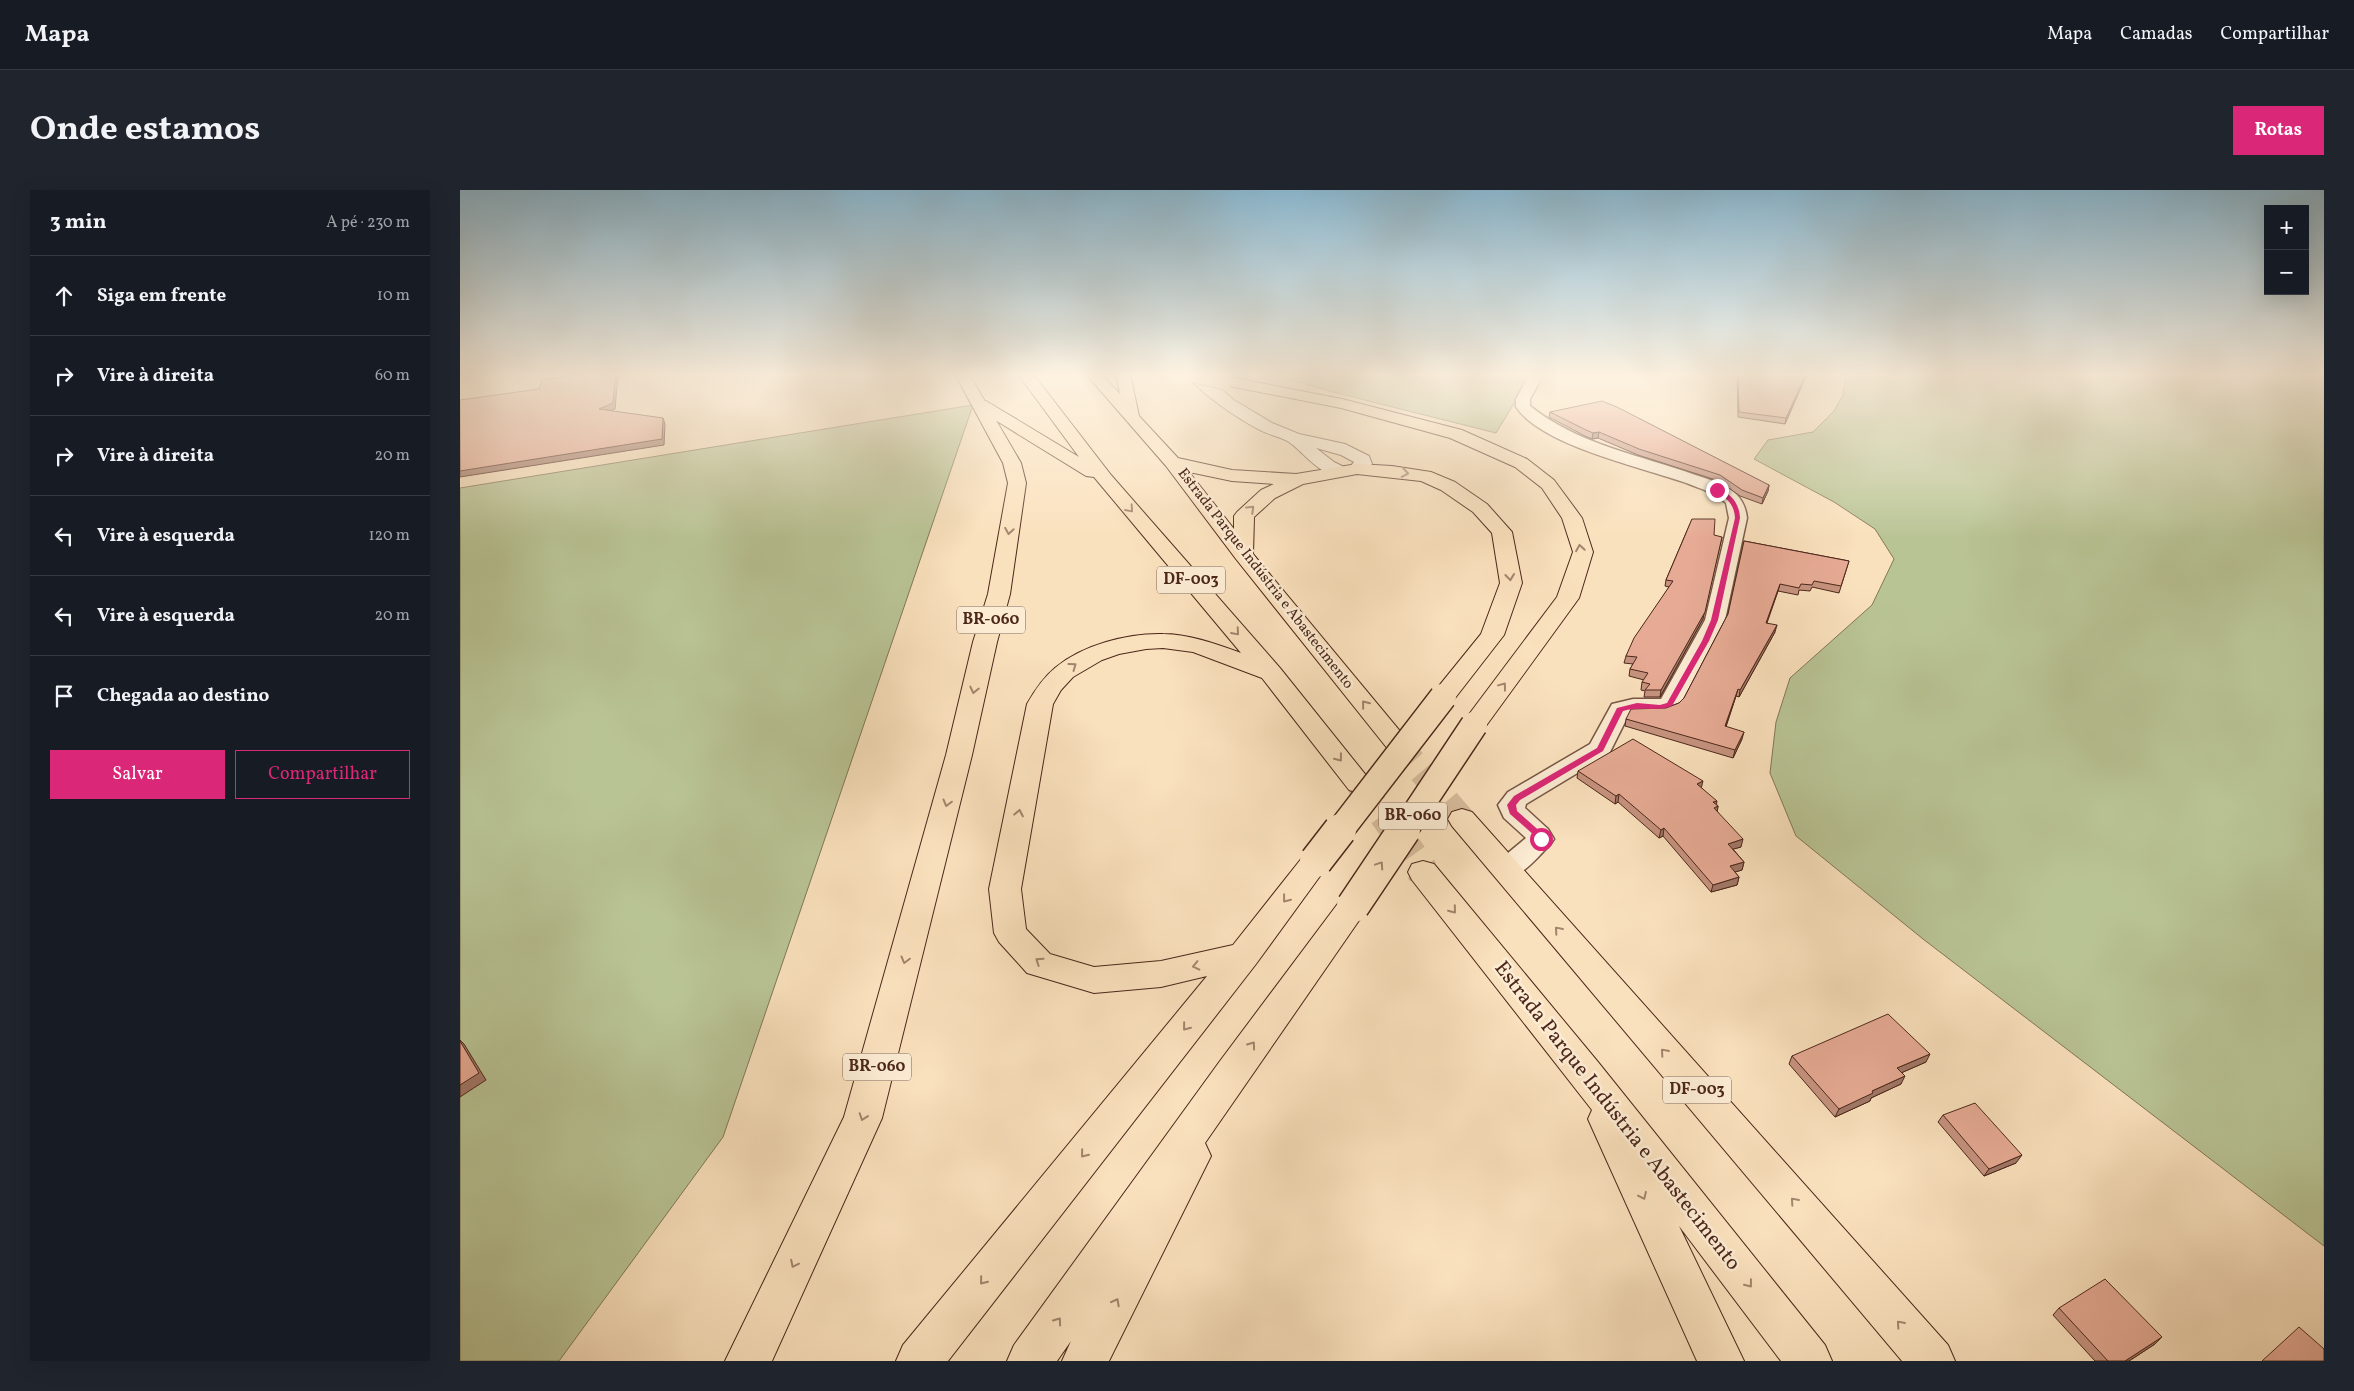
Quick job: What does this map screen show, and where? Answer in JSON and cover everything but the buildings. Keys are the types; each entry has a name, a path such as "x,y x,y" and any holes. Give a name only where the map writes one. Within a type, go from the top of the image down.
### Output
{"main road":[{"name":"BR-060","path":"748,1361 864,1118 959,756 985,642 999,594 1017,483 1012,463 993,429"},
{"path":"1021,429 1105,479"},
{"name":"DF-003","path":"1067,429 1105,479 1271,673 1359,784"},
{"name":"Estrada Parque Indústria e Abastecimento","path":"1142,429 1172,462 1243,555 1396,742"},
{"name":"BR-060","path":"1030,1361 1233,1072 1353,906 1474,725 1568,598 1583,552 1572,518 1548,484 1521,463 1456,434 1436,429"},
{"path":"1172,462 1224,476 1256,479 1298,479 1349,470"},
{"name":"BR-060","path":"918,1361 1244,954 1492,635 1512,583 1502,532 1480,508 1448,486 1425,476 1392,471 1349,470"},
{"path":"1243,555 1244,516 1268,494 1298,479"},
{"path":"1244,954 1161,974 1094,980 1039,964 1010,933 1005,889 1040,704 1054,681 1079,662 1110,649 1144,642 1176,642 1191,645 1271,673"},
{"name":"DF-003","path":"1462,819 1932,1361"},
{"name":"Estrada Parque Indústria e Abastecimento","path":"1423,872 1585,1072 1809,1361"},
{"path":"1085,1361 1233,1072"},
{"path":"1585,1072 1721,1361"}],"street":[{"path":"1271,429 1293,438 1328,445 1358,456 1363,460 1363,464 1349,470 1328,466 1293,438"},
{"path":"1506,870 1541,839 1513,812 1511,805 1517,798 1600,749 1620,709 1637,705 1661,707 1670,704 1715,620 1738,518 1737,506 1730,498 1717,490 1672,472 1607,452 1556,429"}],"green space":[{"path":"827,429 965,429 723,1137 559,1361 460,1361 460,488"},
{"path":"1479,429 1499,429 1496,433"},
{"path":"1816,429 2324,429 2324,1246 1923,939 1796,836 1770,773 1776,722 1790,678 1872,605 1894,559 1875,529 1834,502 1754,459 1768,440 1813,432"}],"tunnel":[{"path":"1396,742 1462,819"},
{"path":"1359,784 1394,832"},
{"path":"1393,830 1423,872"}],"route":[{"path":"1541,839 1513,812 1511,805 1517,798 1600,749 1620,709 1637,705 1665,707 1670,704 1705,641 1715,620 1738,518 1737,506 1730,498 1717,490"}]}
